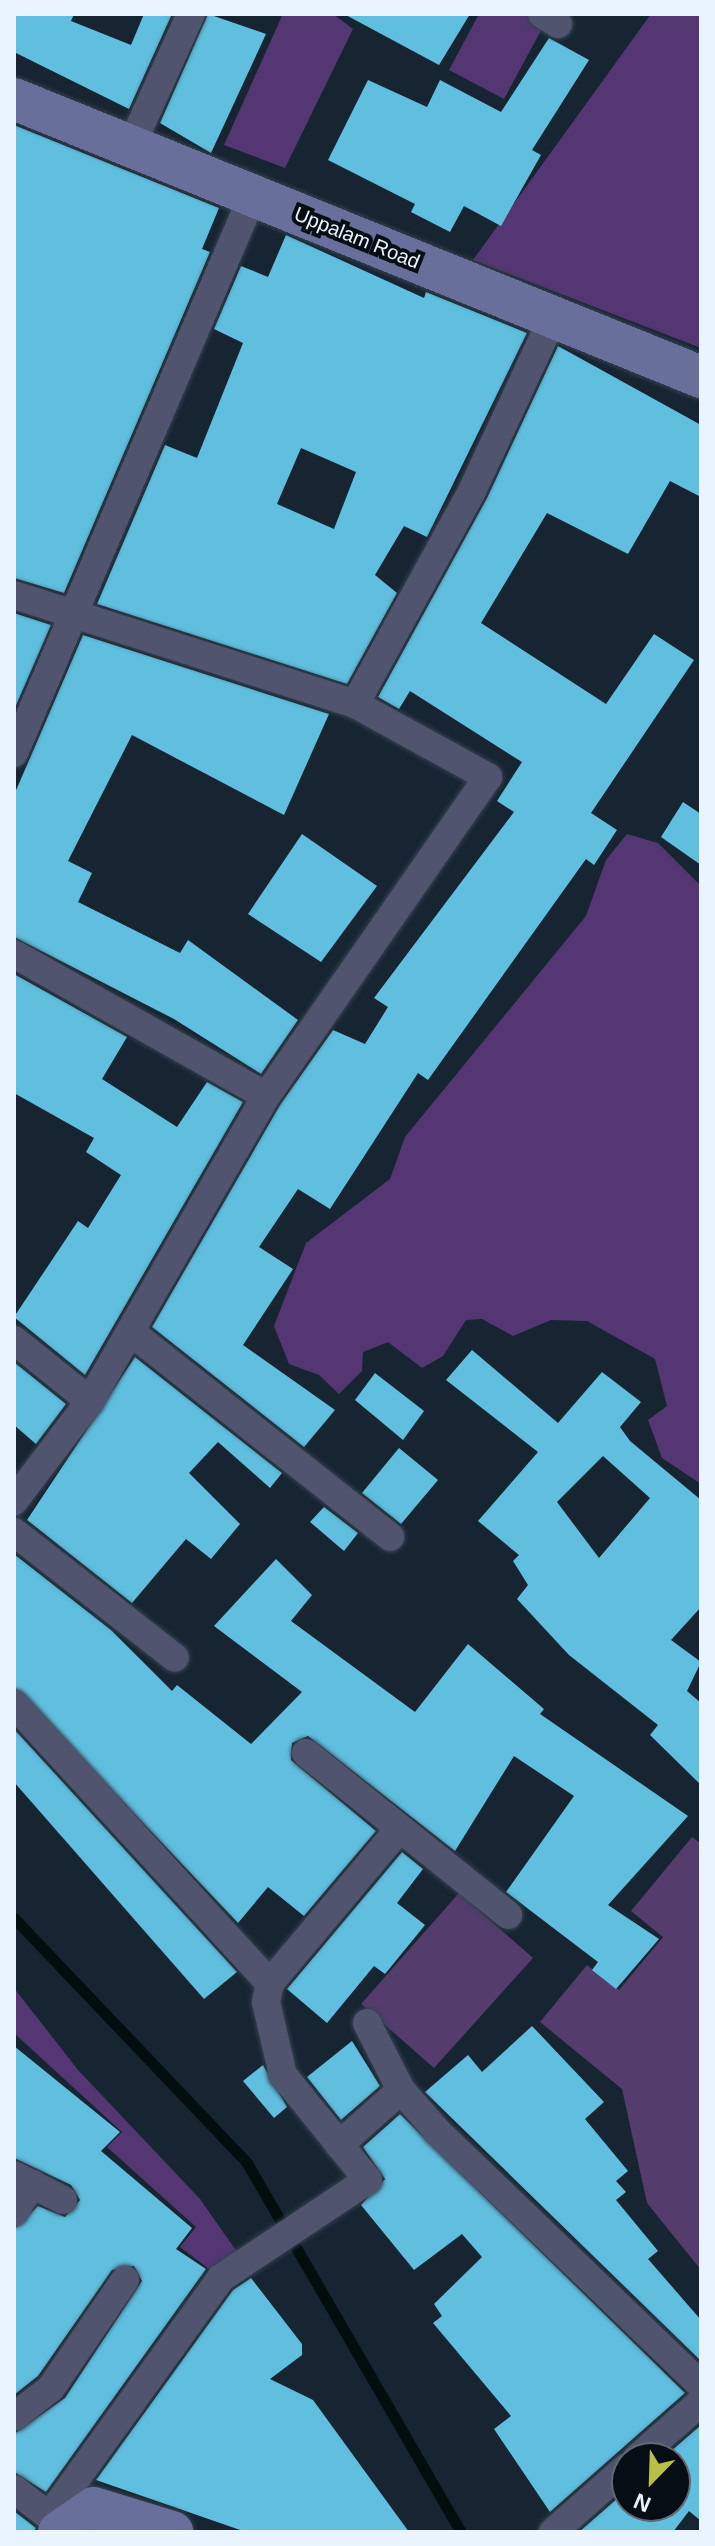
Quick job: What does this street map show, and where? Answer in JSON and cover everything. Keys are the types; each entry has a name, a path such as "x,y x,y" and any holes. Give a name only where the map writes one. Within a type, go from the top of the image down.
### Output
{"main road":[{"name":"Uppalam Road","path":"14,99 701,377"},
{"path":"57,2525 94,2508 172,2532"}],"street":[{"path":"131,146 191,14"},
{"path":"14,753 253,195"},
{"path":"355,704 472,491 553,317"},
{"path":"14,595 74,619 355,704 488,777 266,1096 90,1401 14,1501"},
{"path":"14,954 266,1096"},
{"path":"132,1333 390,1537"},
{"path":"14,1340 90,1401"},
{"path":"14,1532 175,1658"},
{"path":"14,1704 270,1983"},
{"path":"306,1753 508,1915"},
{"path":"14,2489 57,2525 221,2278 368,2180 283,2075 266,2002 270,1983 399,1829"},
{"path":"367,2023 401,2090 701,2385"},
{"path":"339,2145 401,2090"},
{"path":"14,2212 24,2180 63,2200"},
{"path":"14,2417 51,2388 125,2280"},
{"path":"655,2442 701,2402"},
{"path":"553,2532 611,2481"}],"shaded area":[{"path":"333,14 353,29 285,168 224,145 282,16"},
{"path":"479,14 523,14 544,25 504,99 449,70"},
{"path":"651,14 701,14 701,348 473,260"},
{"path":"627,834 658,843 701,886 701,1484 662,1458 648,1420 667,1406 655,1359 587,1321 551,1320 513,1336 482,1319 466,1320 443,1356 422,1368 388,1342 363,1352 362,1371 339,1394 319,1375 289,1364 274,1326 306,1243 390,1179 405,1137 586,916 606,860"},
{"path":"692,1837 701,1844 701,2270 647,2203 622,2089 540,2022 587,1965 619,1990 663,1937 631,1911"},
{"path":"459,1893 533,1958 434,2068 361,2004"},
{"path":"14,1988 78,2070 200,2199 242,2259 217,2275 180,2247 196,2227 107,2147 122,2132 14,2033"}],"building":[{"path":"14,14 74,14 71,21 131,45 144,14 172,14 129,109 14,52"},
{"path":"208,14 266,34 211,153 160,123"},
{"path":"344,14 470,14 439,65"},
{"path":"549,38 589,60 532,150 541,155 501,226 464,206 450,232 411,212 415,204 328,160 368,80 427,107 440,80 501,112"},
{"path":"14,125 219,208 202,249 210,252 64,593 14,578"},
{"path":"286,235 424,298 426,292 527,333 427,537 404,526 375,575 397,593 347,684 97,604 165,445 197,458 243,343 214,329 241,266 268,277","holes":["301,448 356,472 334,529 277,504"]},
{"path":"558,346 701,425 701,497 670,481 628,554 547,513 481,623 606,704 654,634 694,660 591,813 617,830 594,865 586,859 428,1080 418,1073 330,1209 298,1189 259,1247 293,1269 243,1345 335,1410 304,1447 152,1327 280,1105 333,1030 365,1044 388,1007 374,998 514,812 497,801 522,762 410,691 399,709 378,697 487,498"},
{"path":"14,613 51,625 14,710"},
{"path":"83,635 329,714 284,815 132,735 68,861 92,873 78,902 180,953 188,940 298,1020 261,1074 174,1019 14,937 14,795"},
{"path":"683,802 701,814 701,865 661,837"},
{"path":"302,834 377,886 321,962 248,914"},
{"path":"14,974 127,1037 102,1079 177,1127 207,1082 243,1102 85,1375 14,1317 78,1221 88,1228 121,1175 86,1152 94,1138 14,1093"},
{"path":"472,1350 558,1423 602,1372 641,1402 620,1427 630,1441 701,1500 701,1607 671,1640 701,1662 687,1691 701,1703 701,1785 650,1735 658,1725 569,1655 517,1599 528,1585 513,1561 519,1555 478,1521 538,1452 446,1380","holes":["603,1456 650,1498 599,1558 557,1502"]},
{"path":"135,1357 282,1473 270,1488 218,1442 189,1473 240,1524 211,1559 186,1539 132,1603 27,1520"},
{"path":"14,1362 66,1404 36,1444 14,1425"},
{"path":"375,1373 424,1411 403,1440 355,1400"},
{"path":"399,1448 438,1480 401,1524 362,1493"},
{"path":"324,1507 358,1533 344,1551 310,1522"},
{"path":"14,1554 111,1630 172,1691 177,1685 251,1744 302,1692 214,1626 276,1559 312,1595 291,1621 415,1712 468,1644 544,1709 540,1714 688,1816 608,1905 659,1939 616,1989 592,1970 598,1962 506,1892 574,1796 514,1756 455,1851 308,1736 292,1743 291,1760 376,1831 304,1916 268,1887 238,1923 14,1687"},
{"path":"14,1729 237,1972 204,1999 14,1782"},
{"path":"402,1852 423,1869 397,1903 425,1925 385,1974 374,1966 327,2023 287,1989"},
{"path":"532,2026 604,2102 585,2119 628,2171 616,2181 626,2192 616,2200 658,2251 648,2259 701,2320 701,2361 425,2092 468,2055 482,2072"},
{"path":"352,2041 380,2086 341,2120 307,2077"},
{"path":"14,2046 120,2132 101,2151 192,2228 176,2249 206,2269 46,2492 14,2472 14,2434 65,2398 142,2281 134,2266 112,2270 38,2376 14,2395 14,2229 38,2206 65,2217 80,2200 71,2185 14,2158"},
{"path":"263,2065 287,2107 274,2118 243,2081"},
{"path":"400,2114 685,2393 629,2442 611,2442 611,2458 550,2512 494,2429 511,2416 433,2323 442,2316 434,2304 482,2257 462,2234 414,2270 361,2205 385,2179 363,2147"},
{"path":"251,2278 302,2344 302,2355 270,2379 313,2400 409,2532 246,2532 96,2480 233,2290"},
{"path":"701,2425 701,2521 691,2513 691,2442 681,2442"},
{"path":"611,2504 611,2522 681,2522 673,2532 579,2532"},
{"path":"14,2511 36,2528 34,2532 14,2532"}],"waterway":[{"path":"14,1918 247,2163 461,2532"}]}
